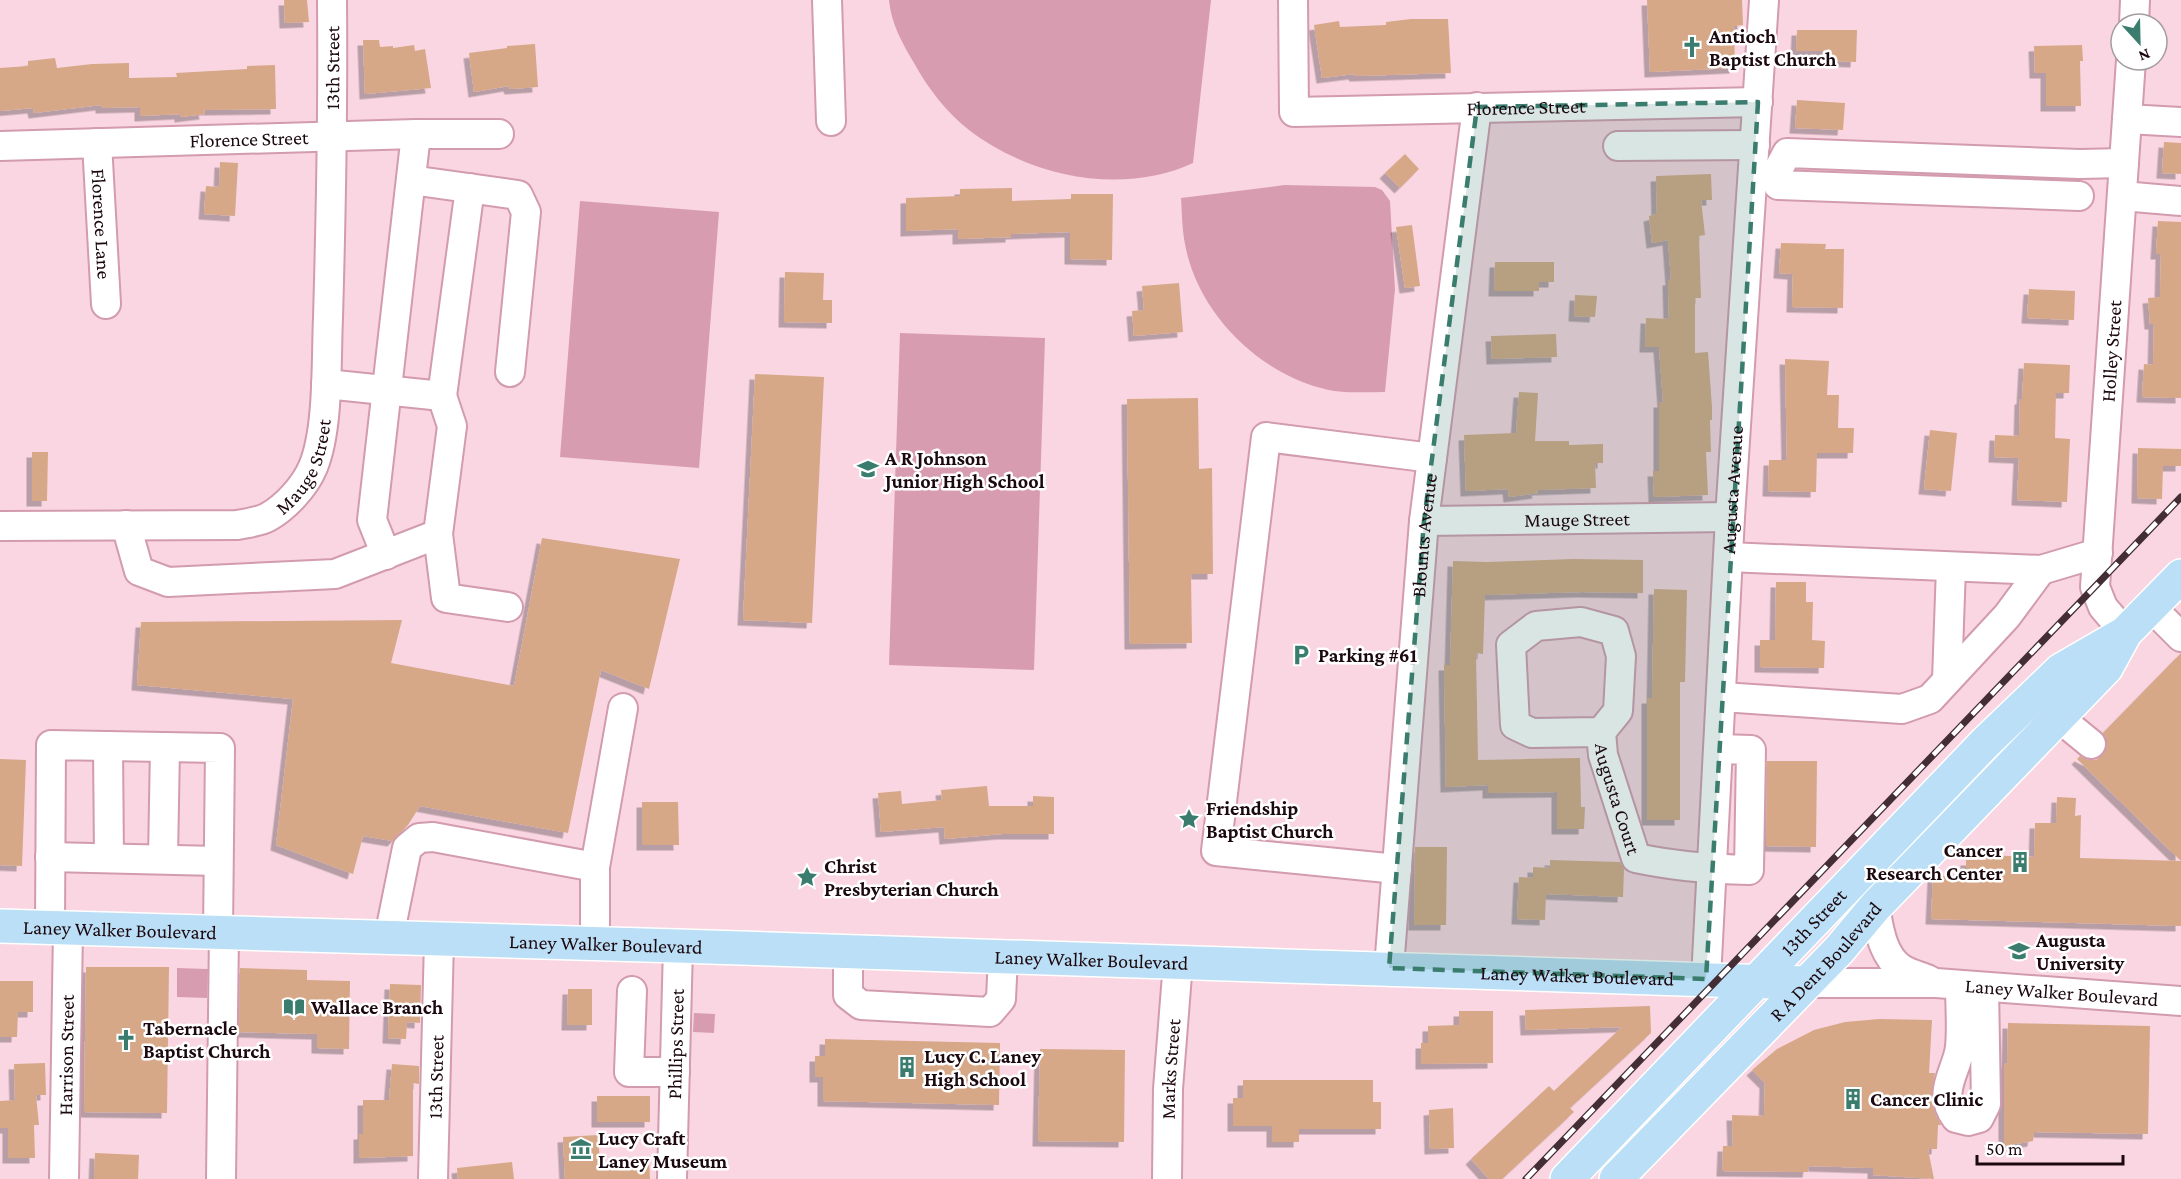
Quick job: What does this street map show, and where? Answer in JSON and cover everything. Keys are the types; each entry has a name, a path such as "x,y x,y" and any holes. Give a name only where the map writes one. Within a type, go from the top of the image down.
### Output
{"main road":[{"path":"2125,633 2181,576"},
{"name":"R A Dent Boulevard","path":"1616,1179 1839,950 1875,907 2106,668 2125,633"},
{"name":"13th Street","path":"1567,1179 1905,825 2061,670 2125,633"},
{"name":"Laney Walker Boulevard","path":"0,926 1389,968 1806,983"}],"street":[{"name":"13th Street","path":"332,0 333,136"},
{"path":"827,0 831,121"},
{"name":"Florence Street","path":"1293,0 1294,112 1477,106 1758,102"},
{"name":"Augusta Avenue","path":"1706,979 1730,517 1762,162 1758,102 1764,0"},
{"name":"Holley Street","path":"2125,633 2103,607 2095,587 2130,72"},
{"path":"1683,103 1684,146"},
{"name":"Blounts Avenue","path":"1389,968 1424,521 1477,106"},
{"path":"2127,119 2181,122"},
{"name":"Florence Street","path":"0,146 416,134 499,134"},
{"path":"386,555 372,520 416,134"},
{"name":"Mauge Street","path":"0,526 237,525 268,517 296,493 313,468 321,438 326,384 333,136"},
{"name":"Florence Lane","path":"97,143 106,304"},
{"path":"1618,146 1684,146 1762,162 1787,153 2080,164 2124,163"},
{"path":"1762,162 1778,185 2079,196"},
{"path":"411,180 518,195 526,212 510,372"},
{"path":"470,188 442,396 452,426 438,534 446,598 508,607"},
{"path":"2122,196 2181,201"},
{"path":"326,384 442,396"},
{"path":"1397,868 1216,851 1266,437 1432,458"},
{"name":"Mauge Street","path":"1424,521 1730,517"},
{"path":"126,525 139,571 168,582 335,574 438,534"},
{"path":"1728,557 2041,570 2098,553"},
{"path":"1947,680 1951,567"},
{"path":"1722,698 1902,709 1930,699 2007,616 2041,570"},
{"path":"2151,607 2181,637"},
{"name":"Augusta Court","path":"1601,732 1533,733 1515,724 1510,645 1536,626 1581,622 1614,631 1621,656 1618,711 1601,732 1603,755 1635,858 1713,869"},
{"path":"595,944 595,867 623,708"},
{"path":"2058,717 2091,744"},
{"name":"Harrison Street","path":"64,1179 59,928 50,857 51,745 108,746"},
{"path":"110,858 108,746 220,748 217,861 221,932 221,1179"},
{"path":"164,859 165,747"},
{"path":"389,937 407,848 419,838 433,837 595,867"},
{"path":"50,857 217,861"},
{"path":"1875,907 1882,938 1892,960 1902,969 1960,985 1972,1049"},
{"name":"13th Street","path":"433,1179 439,940"},
{"name":"Phillips Street","path":"672,1179 678,946"},
{"path":"848,952 848,995 861,1005 990,1012 1001,999 1003,956"},
{"name":"Marks Street","path":"1167,1179 1168,1089 1178,962"},
{"name":"Laney Walker Boulevard","path":"1806,983 1960,985 2181,1001"},
{"path":"632,991 629,1072 675,1072"}],"highlighted area":[{"path":"1758,102 1706,979 1389,968 1424,521 1477,107"}],"shaded area":[{"path":"889,0 1211,0 1193,163 1165,173 1137,178 1107,179 1048,170 1020,160 993,146 961,123 931,90 901,40 892,17"},
{"path":"1285,185 1375,187 1382,190 1390,201 1395,289 1385,392 1329,390 1297,380 1274,368 1233,335 1216,315 1202,292 1185,244 1181,198"},
{"path":"580,201 719,212 699,468 560,457"},
{"path":"900,333 1045,338 1034,670 889,665"},
{"path":"177,968 208,969 207,998 177,997"},
{"path":"694,1013 715,1014 714,1033 693,1032"}],"building":[{"path":"284,0 307,0 309,22 285,23"},
{"name":"Antioch Baptist Church","path":"1647,0 1742,0 1743,25 1734,26 1735,68 1650,72"},
{"path":"1448,19 1451,73 1355,76 1354,74 1322,78 1314,25 1339,21 1340,27 1386,25 1386,22"},
{"path":"1797,30 1857,30 1856,62 1830,61 1830,51 1796,51"},
{"path":"363,40 379,40 380,47 414,45 415,51 425,49 431,88 365,94"},
{"path":"535,44 538,87 510,89 509,86 474,92 469,53 507,48 507,46"},
{"path":"2082,45 2081,106 2046,106 2046,73 2035,73 2034,46"},
{"path":"55,58 57,68 129,63 129,78 177,77 176,73 275,65 276,109 204,110 205,114 180,117 180,114 140,116 140,107 101,108 101,105 34,113 33,108 0,111 0,68 28,66 28,61"},
{"path":"1797,100 1845,103 1843,130 1795,128"},
{"path":"2164,142 2181,143 2181,174 2162,173"},
{"path":"1405,154 1419,169 1400,188 1385,173"},
{"path":"220,162 238,163 235,216 204,214 206,186 219,187"},
{"path":"1711,174 1712,200 1701,200 1705,235 1699,236 1701,298 1695,298 1695,353 1708,352 1712,407 1711,452 1706,452 1708,495 1654,497 1653,471 1659,471 1659,402 1663,402 1659,347 1645,347 1646,318 1669,319 1668,280 1671,280 1668,240 1652,243 1649,216 1657,214 1656,176"},
{"path":"1012,188 1012,201 1071,199 1071,194 1113,194 1112,260 1070,259 1070,232 958,239 958,229 906,231 906,198 960,196 960,189"},
{"path":"2158,221 2181,222 2181,398 2142,397 2144,364 2153,365 2154,324 2150,324 2148,298 2160,297 2161,254 2156,254"},
{"path":"1412,225 1420,286 1405,288 1396,227"},
{"path":"1781,243 1826,244 1825,249 1844,249 1843,308 1792,307 1793,274 1779,273"},
{"path":"1495,262 1554,262 1554,282 1539,282 1539,291 1494,291"},
{"path":"785,272 824,273 823,300 832,300 832,323 784,322"},
{"path":"1179,283 1183,332 1134,336 1132,311 1144,310 1142,286"},
{"path":"2029,289 2075,291 2074,320 2027,318"},
{"path":"1575,295 1597,296 1595,317 1574,316"},
{"path":"1556,334 1557,357 1492,359 1491,336"},
{"path":"1785,359 1829,361 1827,395 1839,395 1838,428 1854,428 1853,453 1817,453 1816,492 1768,491 1769,460 1787,460"},
{"path":"2024,363 2070,365 2069,393 2056,393 2055,438 2070,439 2067,502 2017,500 2019,458 1994,457 1995,435 2019,436"},
{"path":"755,374 824,377 812,623 743,620"},
{"path":"1519,392 1538,393 1535,441 1569,441 1569,445 1603,444 1603,463 1595,463 1596,488 1537,490 1538,493 1509,497 1508,489 1466,491 1464,435 1516,433"},
{"path":"1198,398 1199,469 1212,468 1213,574 1191,574 1192,643 1130,644 1127,399"},
{"path":"1930,430 1957,433 1951,491 1924,489"},
{"path":"2138,448 2181,449 2181,466 2163,466 2162,499 2137,498"},
{"path":"32,452 48,452 47,501 32,501"},
{"path":"542,538 680,559 649,689 601,670 568,833 420,806 408,825 393,841 363,836 353,874 276,845 293,699 137,685 141,622 402,620 391,663 514,686"},
{"path":"1643,560 1643,593 1485,595 1483,654 1476,653 1478,760 1580,758 1581,807 1585,807 1584,829 1557,829 1557,792 1488,793 1488,785 1446,787 1444,665 1450,665 1453,561"},
{"path":"1776,582 1806,582 1806,602 1813,602 1812,640 1825,641 1824,668 1760,667 1760,640 1775,640"},
{"path":"1654,589 1687,590 1685,682 1680,682 1680,820 1647,820 1647,698 1652,698"},
{"path":"2181,653 2181,861 2077,759 2080,756 2088,760 2096,760 2103,755 2107,739 2103,733"},
{"path":"0,759 26,760 22,866 0,865"},
{"path":"1767,761 1817,761 1816,847 1766,846"},
{"path":"987,786 989,806 1033,806 1033,796 1054,797 1054,834 1002,834 945,839 944,827 881,832 878,793 901,791 902,804 942,800 941,790"},
{"name":"Cancer Research Center","path":"2057,797 2076,798 2075,816 2081,815 2080,858 2181,861 2181,926 1931,919 1933,876 1959,876 1959,872 1966,872 1966,860 1986,860 1986,855 2034,857 2035,823 2056,823"},
{"path":"642,802 678,802 679,845 642,845"},
{"path":"1415,847 1447,847 1446,925 1414,925"},
{"path":"1550,860 1620,862 1624,869 1623,897 1546,894 1545,920 1517,919 1519,877 1533,878 1533,867 1550,868"},
{"name":"Tabernacle Baptist Church","path":"86,967 169,967 167,1113 84,1112"},
{"name":"Wallace Branch","path":"240,968 307,970 307,980 350,981 349,1049 317,1048 317,1034 239,1032"},
{"path":"0,981 33,981 33,1012 18,1012 17,1037 0,1037"},
{"path":"390,984 421,985 420,1023 407,1022 406,1039 388,1038"},
{"path":"568,989 592,989 592,1025 567,1025"},
{"path":"1650,1006 1651,1033 1570,1108 1574,1112 1502,1179 1489,1179 1471,1159 1549,1086 1554,1091 1622,1027 1526,1030 1525,1010"},
{"path":"1459,1011 1493,1011 1493,1063 1421,1064 1421,1043 1428,1043 1428,1026 1459,1025"},
{"name":"Cancer Clinic","path":"1879,1019 1932,1020 1929,1073 1935,1073 1931,1100 1941,1125 1938,1125 1937,1149 1928,1149 1934,1179 1873,1175 1873,1168 1809,1166 1808,1172 1722,1171 1723,1146 1733,1146 1732,1115 1764,1116 1765,1083 1752,1070 1777,1049 1814,1030 1845,1022"},
{"path":"2008,1023 2150,1026 2148,1134 2034,1132 2033,1141 2004,1146 2004,1065 2007,1063"},
{"name":"Lucy C. Laney High School","path":"825,1039 1000,1043 999,1105 823,1101 823,1077 815,1077 815,1056 825,1056"},
{"path":"1040,1049 1125,1050 1124,1142 1038,1141"},
{"path":"45,1063 46,1095 36,1095 39,1125 34,1125 35,1158 8,1158 8,1128 0,1128 0,1101 15,1100 14,1064"},
{"path":"392,1064 419,1066 419,1084 413,1083 413,1156 359,1158 359,1134 363,1134 363,1100 389,1100"},
{"path":"1243,1080 1373,1080 1373,1102 1381,1102 1381,1129 1299,1129 1299,1142 1272,1142 1272,1126 1233,1126 1233,1098 1243,1098"},
{"path":"597,1096 650,1096 650,1122 597,1122"},
{"path":"1453,1108 1454,1148 1430,1149 1429,1110"},
{"name":"Lucy Craft Laney Museum","path":"598,1135 600,1163 649,1160 650,1179 565,1179 563,1137"},
{"path":"95,1153 139,1155 138,1179 94,1179"},
{"path":"512,1162 514,1179 458,1179 457,1168"}],"railway":[{"path":"1526,1179 2181,497"}],"place":[{"name":"Antioch Baptist Church","path":"1692,47"},
{"name":"A R Johnson Junior High School","path":"868,469"},
{"name":"Parking #61","path":"1301,655"},
{"name":"Friendship Baptist Church","path":"1189,819"},
{"name":"Cancer Research Center","path":"2020,862"},
{"name":"Christ Presbyterian Church","path":"807,877"},
{"name":"Augusta University","path":"2019,951"},
{"name":"Wallace Branch","path":"294,1007"},
{"name":"Tabernacle Baptist Church","path":"126,1040"},
{"name":"Lucy C. Laney High School","path":"907,1067"},
{"name":"Cancer Clinic","path":"1853,1099"},
{"name":"Lucy Craft Laney Museum","path":"581,1149"}]}
